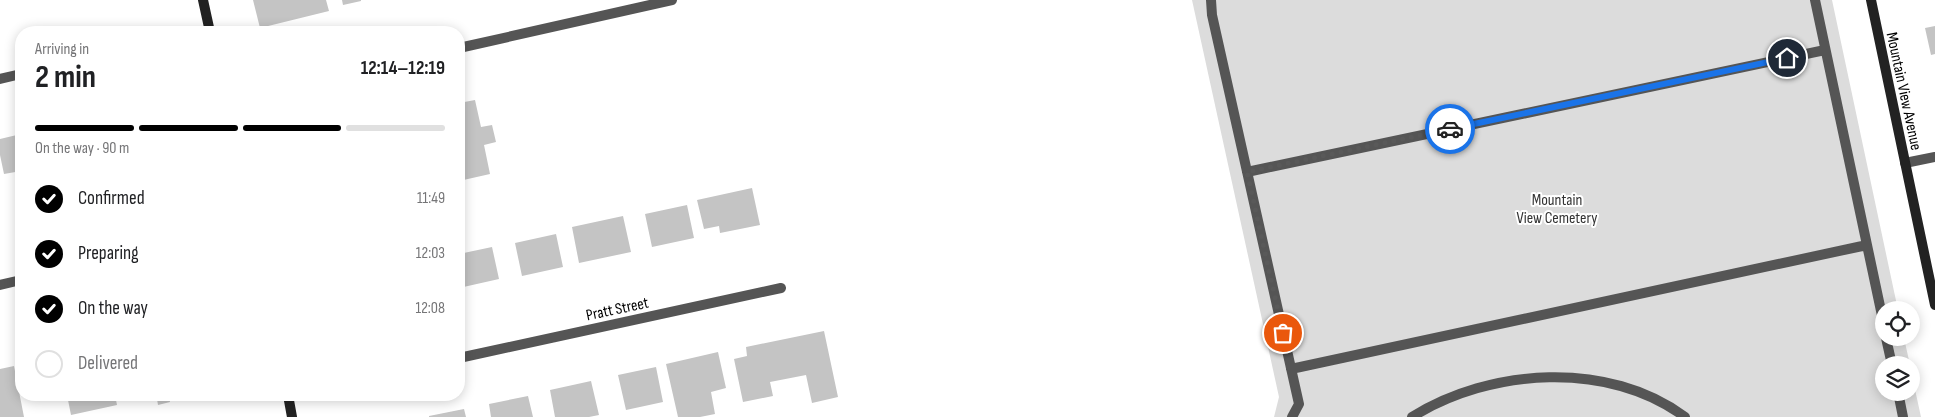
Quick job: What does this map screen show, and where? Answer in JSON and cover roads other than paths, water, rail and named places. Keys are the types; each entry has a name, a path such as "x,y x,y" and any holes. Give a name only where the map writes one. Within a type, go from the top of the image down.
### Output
{"street":[{"path":"203,0 209,26"},
{"path":"465,47 672,0"},
{"path":"1211,0 1212,15 1299,404 1292,417"},
{"path":"1815,0 1879,301"},
{"name":"Mountain View Avenue","path":"1871,0 1935,305"},
{"path":"1247,172 1825,50"},
{"path":"0,79 15,75"},
{"path":"1905,163 1935,157"},
{"path":"1291,369 1867,245"},
{"path":"0,285 15,281"},
{"name":"Pratt Street","path":"465,357 781,288"},
{"path":"1412,417 1433,404 1468,391 1538,378 1572,377 1628,387 1651,396 1685,417"},
{"path":"289,401 292,417"},
{"path":"1900,401 1903,417"}],"park label":[{"name":"Mountain View Cemetery","path":"1557,208"}]}
